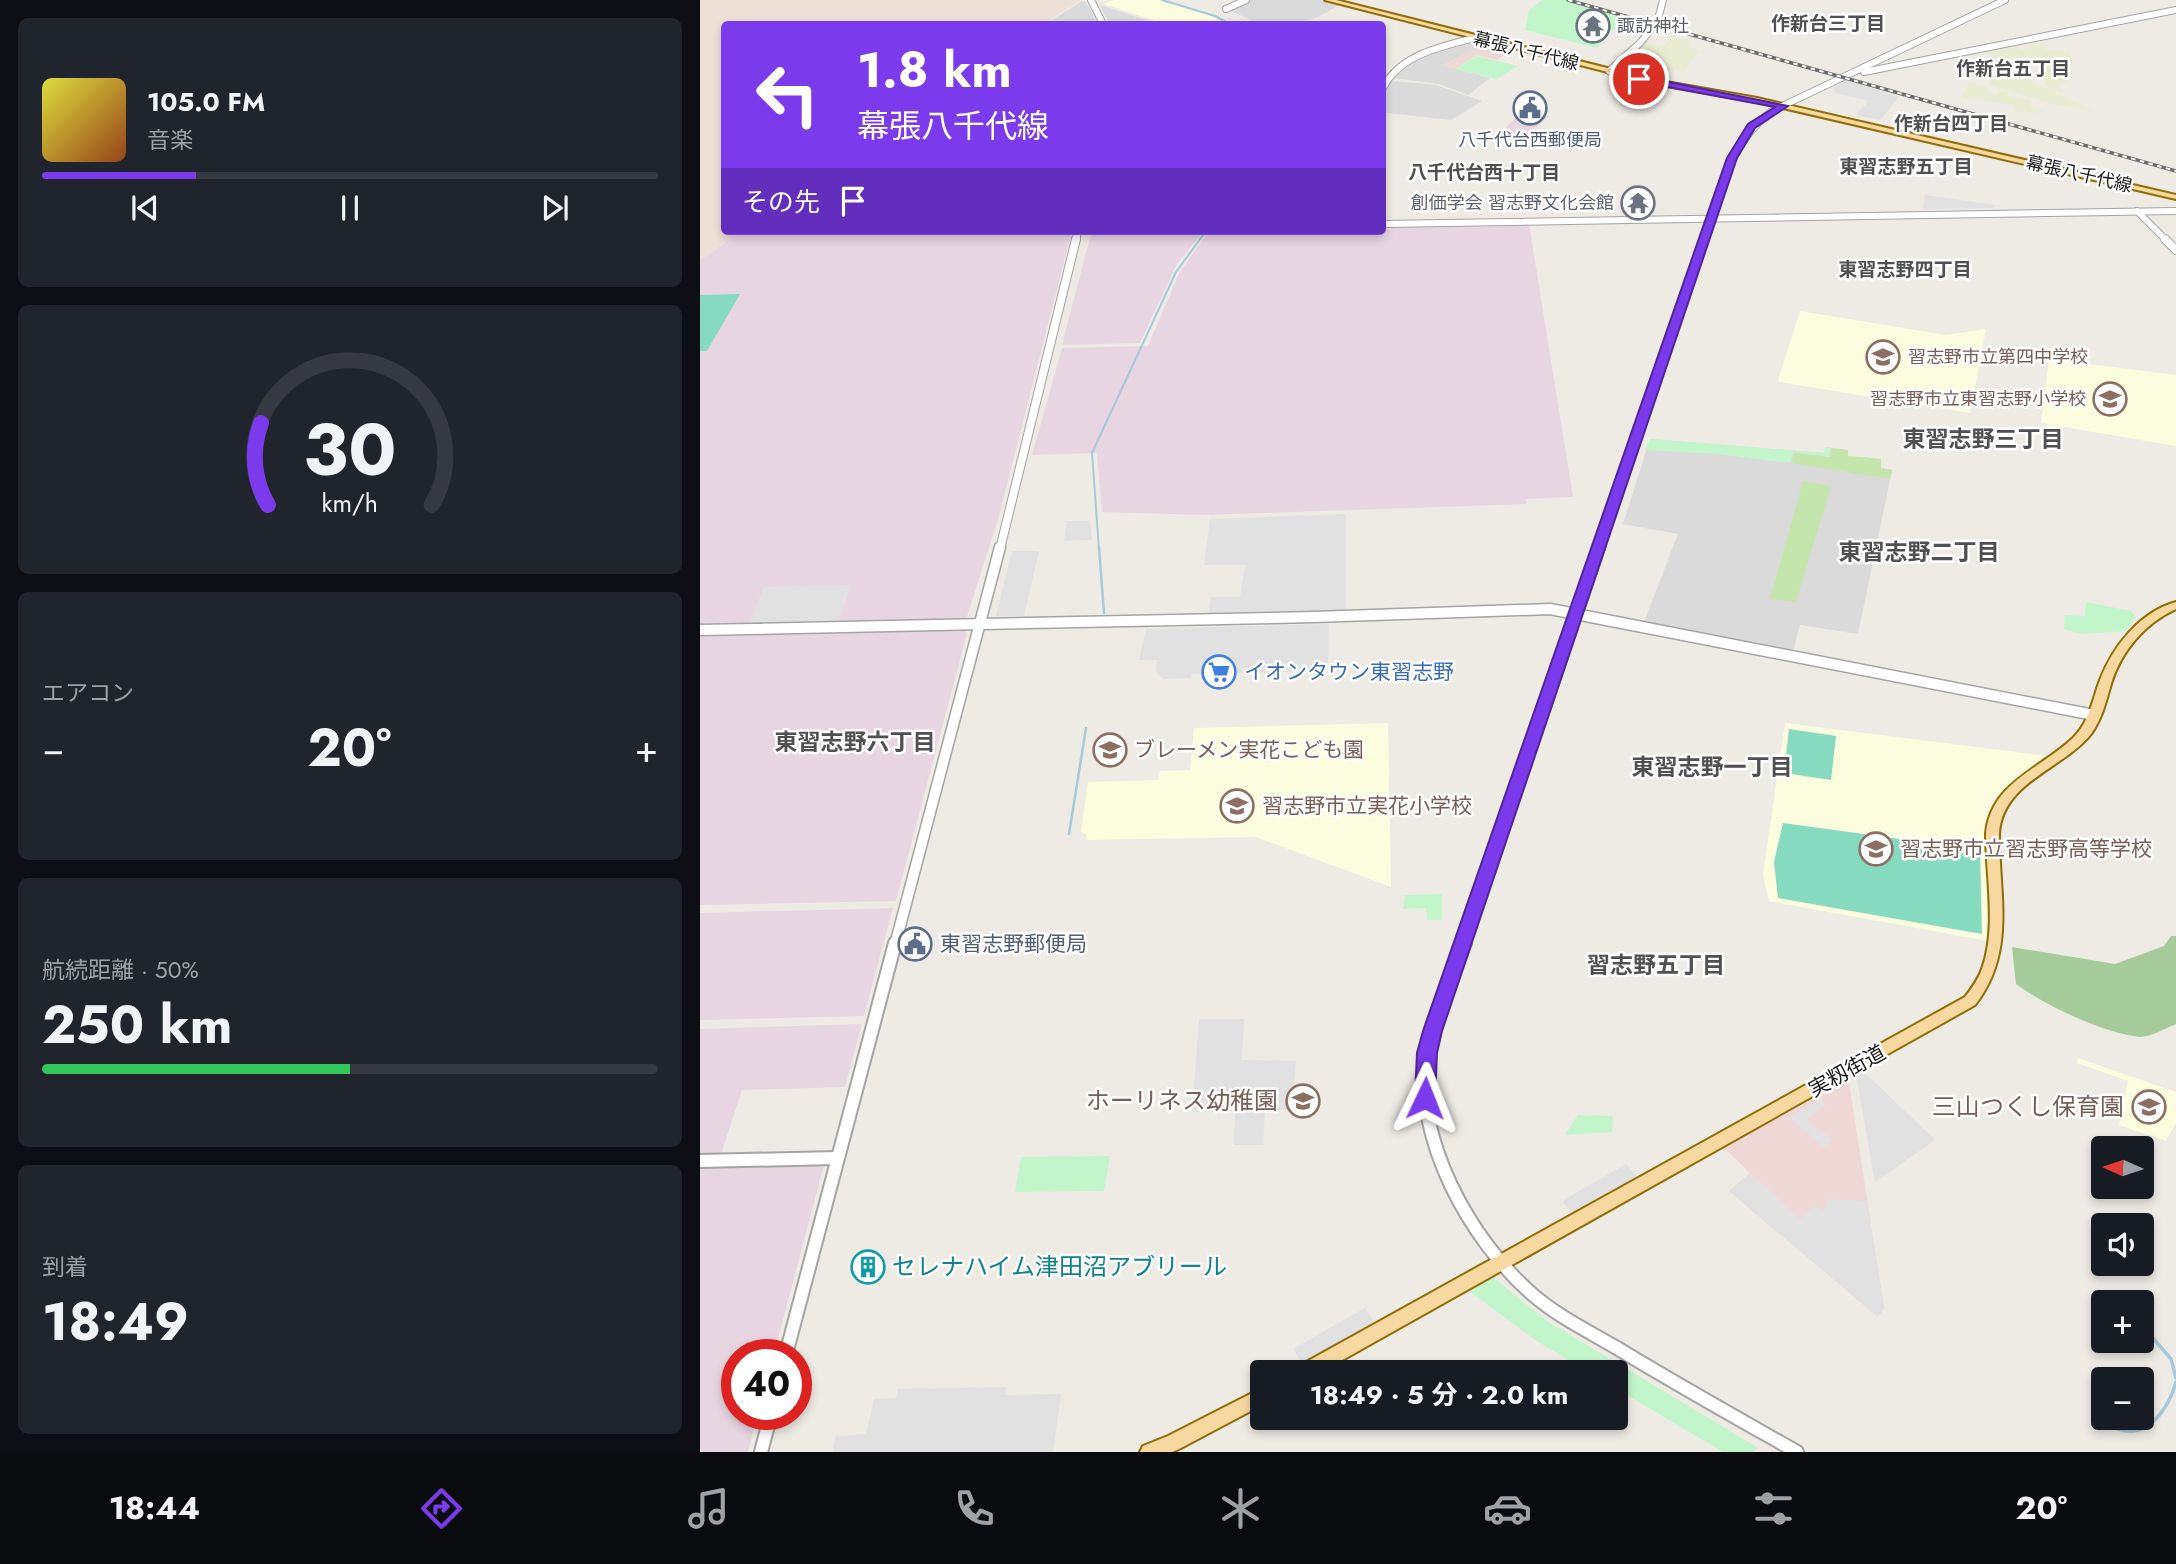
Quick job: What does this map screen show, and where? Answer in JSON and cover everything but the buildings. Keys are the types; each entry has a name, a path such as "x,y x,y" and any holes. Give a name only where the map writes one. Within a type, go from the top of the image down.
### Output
{"main road":[{"name":"幕張八千代線","path":"1328,0 1683,89 1783,106 2176,197"},
{"name":"実籾街道","path":"1326,1360 1969,1001 1983,985 1993,964 1993,830 1997,813 2010,792 2085,732 2111,669 2137,629 2152,616 2176,605"},
{"path":"1149,1452 1250,1402"}],"street":[{"path":"1091,0 1102,21"},
{"path":"1226,9 1246,0"},
{"path":"1345,4 1354,0"},
{"path":"1609,71 1641,42 1655,24 1663,0"},
{"path":"1857,71 1998,0"},
{"path":"1797,1452 1557,1312 1531,1293 1502,1261 1452,1192 1439,1165 1427,1122 1424,1079 1433,1031 1740,143 1760,119 1783,106 2005,0"},
{"path":"1857,71 1870,72 2176,10"},
{"path":"1386,82 1416,56 1474,38"},
{"path":"2136,210 2176,250"},
{"path":"1386,222 2176,210"},
{"path":"790,1339 1055,333 1077,235"},
{"path":"700,630 1314,617 1530,608 1577,613 2094,715"},
{"path":"700,1161 837,1158"},
{"path":"761,1452 767,1430"}],"shaded area":[{"path":"700,0 1081,0 1048,21 721,21 721,235 736,235 700,260"},
{"path":"1113,0 1159,0 1221,21 1156,21 1104,4"},
{"path":"1249,0 1320,0 1339,5 1318,17 1303,21 1251,21 1228,10"},
{"path":"1085,1 1096,21 1051,21"},
{"path":"1100,5 1149,21 1108,21"},
{"path":"1791,12 1834,19 1823,35 1788,24"},
{"path":"1673,38 1691,42 1689,48 1700,50 1683,72 1653,67 1642,63 1647,57 1631,54 1643,42 1664,46"},
{"path":"1472,41 1486,44 1444,65 1490,78 1468,95 1439,84 1393,78 1424,54"},
{"path":"1486,44 1513,50 1497,60 1477,55 1455,69 1443,66"},
{"path":"2017,44 2020,50 2031,50 2030,45 2042,44 2045,50 2069,52 2073,65 2066,65 2068,83 2059,83 2063,94 2045,85 2042,60 1993,57 1982,50"},
{"path":"1991,72 2010,75 2010,79 2019,81 2020,76 2095,112 2049,103 1990,85"},
{"path":"1394,81 1436,85 1482,101 1451,120 1388,113 1387,83"},
{"path":"1847,81 1899,97 1880,120 1855,115 1869,101 1835,93 1834,87"},
{"path":"1969,82 1987,87 1988,93 1998,95 1999,90 2008,92 2007,96 2031,100 2030,107 2045,109 2040,113 2020,111 2013,110 2015,105 1962,98"},
{"path":"1522,110 1549,116 1521,141 1496,138"},
{"path":"1925,195 1996,205 1994,208 1923,209"},
{"path":"1529,224 1573,497 1526,499 1526,504 1204,515 1102,512 1097,453 1032,455 1062,348 1148,346 1179,273 1206,235 1386,235 1386,226"},
{"path":"736,235 1071,235 999,516 967,617 962,620 700,625 700,260"},
{"path":"1091,235 1201,235 1177,264 1140,343 1062,345"},
{"name":"習志野市立第四中学校","path":"1800,311 1946,335 1986,329 1970,413 1779,382"},
{"name":"習志野市立東習志野小学校","path":"2049,359 2176,375 2176,446 2041,423"},
{"path":"1650,439 1824,453 1825,447 1848,450 1848,456 1881,459 1881,468 1892,470 1858,634 1800,625 1793,651 1644,622 1678,534 1623,524"},
{"path":"1346,514 1346,611 1208,613 1211,597 1240,597 1245,565 1204,565 1210,519"},
{"path":"1067,521 1090,521 1092,540 1064,541"},
{"path":"1012,551 1039,551 1024,616 996,616"},
{"path":"851,585 839,621 749,623 764,587"},
{"path":"1329,624 1328,663 1311,671 1192,674 1191,678 1163,679 1156,672 1157,660 1139,660 1146,629"},
{"path":"964,630 967,634 896,901 700,905 700,636"},
{"name":"習志野市立実花小学校","path":"1388,723 1391,887 1256,837 1086,840 1087,835 1081,831 1088,782 1158,780 1160,771 1190,770 1194,728"},
{"name":"習志野市立習志野高等学校","path":"1785,723 2047,756 1994,798 1985,824 1988,941 1769,901 1763,875"},
{"path":"893,908 864,1016 700,1020 700,913"},
{"path":"1199,1019 1244,1019 1242,1060 1296,1061 1292,1109 1265,1111 1263,1145 1234,1145 1235,1111 1192,1112"},
{"path":"862,1024 845,1087 742,1090 720,1157 700,1158 700,1029"},
{"name":"三山つくし保育園","path":"2078,1058 2176,1092 2176,1123 2166,1141 2119,1125 2128,1081 2077,1063"},
{"path":"1864,1072 1935,1140 1875,1182 1856,1075"},
{"path":"1845,1081 1849,1083 1884,1308 1878,1317 1729,1191 1750,1173 1724,1148"},
{"path":"1821,1098 1826,1105 1807,1119 1833,1140 1824,1148 1789,1117"},
{"path":"1626,1164 1639,1179 1575,1215 1563,1203 1564,1200"},
{"path":"824,1165 778,1339 721,1339 721,1430 754,1430 748,1452 700,1452 700,1167"},
{"path":"1751,1173 1800,1219 1815,1206 1822,1210 1827,1206 1826,1199 1867,1201 1884,1308 1878,1317 1729,1191"},
{"path":"1365,1308 1374,1322 1307,1360 1300,1360 1293,1349"},
{"path":"1006,1387 1005,1395 1061,1394 1053,1452 832,1452 836,1436 866,1434 874,1399 896,1398 898,1389"}],"green space":[{"path":"1542,0 1565,0 1638,21 1612,30 1597,48 1525,30 1529,10"},
{"path":"1477,56 1518,66 1497,79 1455,69"},
{"path":"740,294 707,351 700,351 700,295"},
{"path":"1650,439 1824,453 1825,447 1830,448 1829,457 1793,452 1789,463 1718,454 1645,450"},
{"path":"1831,448 1848,450 1848,456 1881,459 1881,468 1892,470 1890,479 1791,463 1794,453 1830,457"},
{"path":"1803,481 1831,486 1796,602 1770,599"},
{"path":"2086,602 2131,611 2136,617 2126,631 2081,634 2064,629 2065,615 2085,616"},
{"path":"1789,729 1836,736 1831,780 1784,773"},
{"path":"1783,823 1980,850 1982,934 1778,898 1774,862"},
{"path":"1442,894 1442,920 1427,920 1426,908 1403,909 1405,895"},
{"path":"2171,936 2176,936 2176,1024 2149,1036 2126,1035 2093,1024 2059,1009 2016,984 2012,947 2115,964 2164,946"},
{"path":"1578,1115 1613,1116 1612,1132 1565,1135"},
{"path":"1110,1156 1104,1191 1015,1192 1021,1157"},
{"path":"1493,1277 1547,1321 1612,1360 1569,1360 1535,1340 1468,1290"},
{"path":"1628,1370 1758,1448 1753,1452 1723,1452 1628,1396"}],"waterway":[{"path":"1162,0 1224,21"},
{"path":"1099,549 1092,453 1176,272 1203,235"},
{"path":"1099,547 1104,613"},
{"path":"1069,834 1086,728"},
{"path":"2154,1339 2171,1359 2176,1378"},
{"path":"2154,1420 2165,1408 2176,1382"},
{"path":"2122,1430 2136,1430"}],"railway":[{"path":"1568,0 2176,171"}],"place":[{"name":"諏訪神社","path":"1593,26"},
{"name":"八千代台西郵便局","path":"1530,108"},
{"name":"創価学会 習志野文化会館","path":"1638,203"},
{"name":"習志野市立第四中学校","path":"1883,357"},
{"name":"習志野市立東習志野小学校","path":"2110,399"},
{"name":"イオンタウン東習志野","path":"1219,672"},
{"name":"ブレーメン実花こども園","path":"1110,750"},
{"name":"習志野市立実花小学校","path":"1237,806"},
{"name":"習志野市立習志野高等学校","path":"1876,849"},
{"name":"東習志野郵便局","path":"915,944"},
{"name":"ホーリネス幼稚園","path":"1303,1101"},
{"name":"三山つくし保育園","path":"2149,1107"},
{"name":"セレナハイム津田沼アブリール","path":"868,1267"}],"district":[{"name":"作新台三丁目","path":"1828,23"},
{"name":"作新台五丁目","path":"2013,68"},
{"name":"作新台四丁目","path":"1951,123"},
{"name":"東習志野五丁目","path":"1906,166"},
{"name":"八千代台西十丁目","path":"1484,172"},
{"name":"東習志野四丁目","path":"1905,269"},
{"name":"東習志野三丁目","path":"1983,439"},
{"name":"東習志野二丁目","path":"1919,552"},
{"name":"東習志野六丁目","path":"855,742"},
{"name":"東習志野一丁目","path":"1712,767"},
{"name":"習志野五丁目","path":"1656,965"}],"route":[{"path":"1425,1098 1427,1053 1433,1031 1728,177 1732,158 1752,126 1783,106 1639,79"}]}
